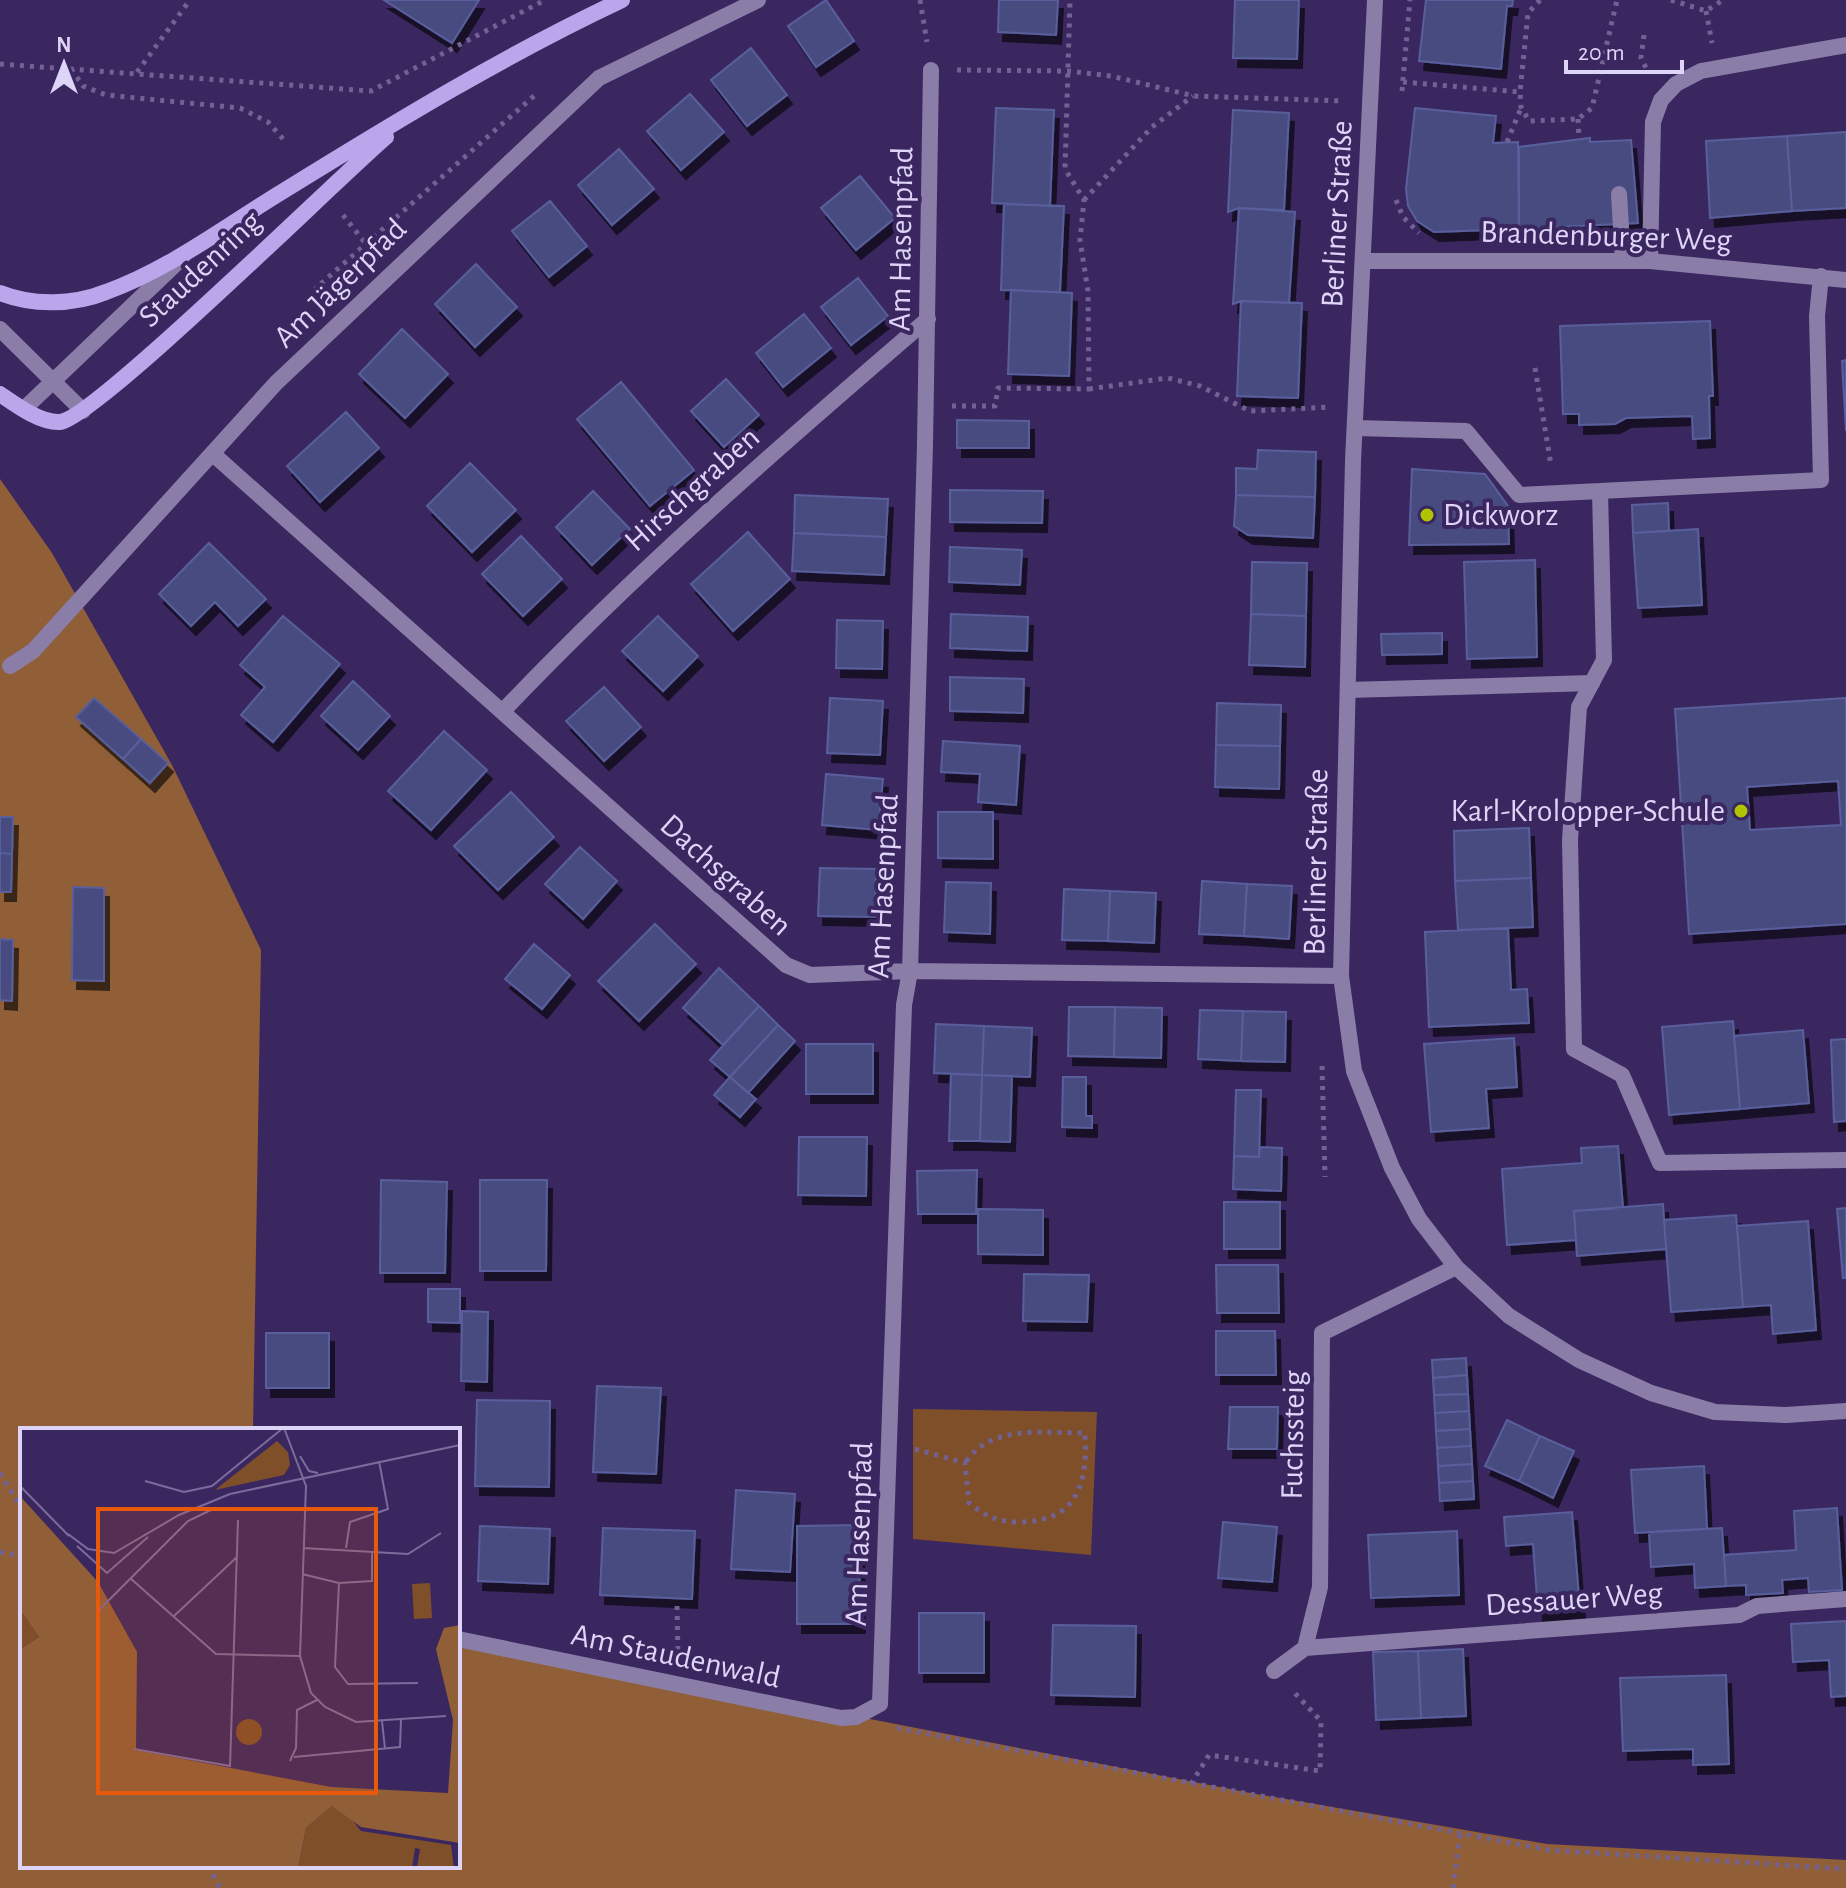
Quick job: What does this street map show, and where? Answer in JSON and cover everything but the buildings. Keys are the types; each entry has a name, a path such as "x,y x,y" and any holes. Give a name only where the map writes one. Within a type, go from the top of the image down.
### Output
{"main road":[{"name":"Staudenring","path":"0,293 16,300 64,302 105,293 194,246 423,105 540,38 622,0"},
{"name":"Staudenring","path":"83,411 423,105"},
{"path":"0,394 24,409 60,422 83,411"}],"street":[{"name":"Am Jägerpfad","path":"10,666 33,651 276,383 599,78 758,0"},
{"name":"Berliner Straße","path":"1375,0 1355,428 1341,976 1354,1071 1392,1168 1419,1219 1456,1267 1509,1316 1579,1360 1651,1393 1715,1412 1786,1415 1846,1411"},
{"path":"1650,261 1653,122 1661,100 1676,84 1701,71 1846,45"},
{"name":"Am Hasenpfad","path":"880,1704 904,1005 910,971 926,406 931,70"},
{"path":"1619,194 1623,261"},
{"path":"24,409 194,246"},
{"name":"Brandenburger Weg","path":"1364,261 1650,261 1846,280"},
{"path":"1355,428 1466,431 1519,495 1821,480 1817,316 1821,276"},
{"name":"Hirschgraben","path":"503,711 579,631 686,528 928,319"},
{"path":"0,329 83,411"},
{"name":"Dachsgraben","path":"213,454 786,965 810,975 910,971 1341,976"},
{"path":"1600,491 1604,660 1579,707 1570,840 1574,1049 1622,1075 1660,1163 1846,1160"},
{"path":"1348,690 1592,683"},
{"name":"Fuchssteig","path":"1305,1648 1320,1587 1322,1333 1456,1267"},
{"name":"Dessauer Weg","path":"1305,1648 1739,1615 1757,1606 1846,1599"},
{"name":"Am Staudenwald","path":"460,1639 841,1718 856,1717 880,1704"},
{"path":"1274,1671 1305,1648"}],"path":[{"path":"136,73 190,0"},
{"path":"0,64 371,91 545,0"},
{"path":"920,0 931,70 1068,71 1111,76 1194,96 1370,102"},
{"path":"1070,0 1065,169 1084,200 1080,240 1081,263 1088,291 1089,389"},
{"path":"1401,97 1410,0"},
{"path":"1507,142 1521,107 1528,13 1540,0"},
{"path":"1521,107 1529,121 1578,119 1592,108 1617,0"},
{"path":"1671,0 1706,11"},
{"path":"1706,11 1723,0"},
{"path":"1706,11 1710,32"},
{"path":"1641,58 1644,35"},
{"path":"71,69 83,86 106,95 240,108 268,122 285,141"},
{"path":"1403,82 1520,92"},
{"path":"327,301 316,288 535,95 545,97"},
{"path":"1084,200 1152,127 1194,96"},
{"path":"1578,119 1579,139"},
{"path":"1393,190 1403,217 1416,233 1428,236"},
{"path":"343,215 366,244"},
{"path":"1535,368 1556,494"},
{"path":"926,406 995,406 998,388 1089,389 1168,378 1200,386 1250,411 1311,406 1356,408"},
{"path":"1322,1053 1325,1177"},
{"path":"1019,1433 1085,1433 1086,1461 1076,1494 1061,1515 1037,1522 985,1516 969,1503 965,1463 973,1450 992,1439 1019,1433"},
{"path":"890,1442 965,1463"},
{"path":"0,1473 20,1506"},
{"path":"0,1552 20,1556"},
{"path":"677,1606 678,1685"},
{"path":"1191,1784 1209,1755 1320,1771 1321,1721 1274,1671"},
{"path":"880,1704 895,1727 1549,1850 1846,1869"},
{"path":"1453,1888 1460,1834"},
{"path":"209,1868 220,1888"}],"shaded area":[{"path":"0,479 52,553 172,765 261,950 253,1428 20,1428 20,1868 460,1868 460,1639 1245,1792 1547,1844 1846,1860 1846,1888 0,1888"},
{"path":"913,1409 1097,1412 1091,1555 913,1539"}],"place":[{"name":"Dickworz","path":"1427,515"},
{"name":"Karl-Krolopper-Schule","path":"1741,811"}]}
